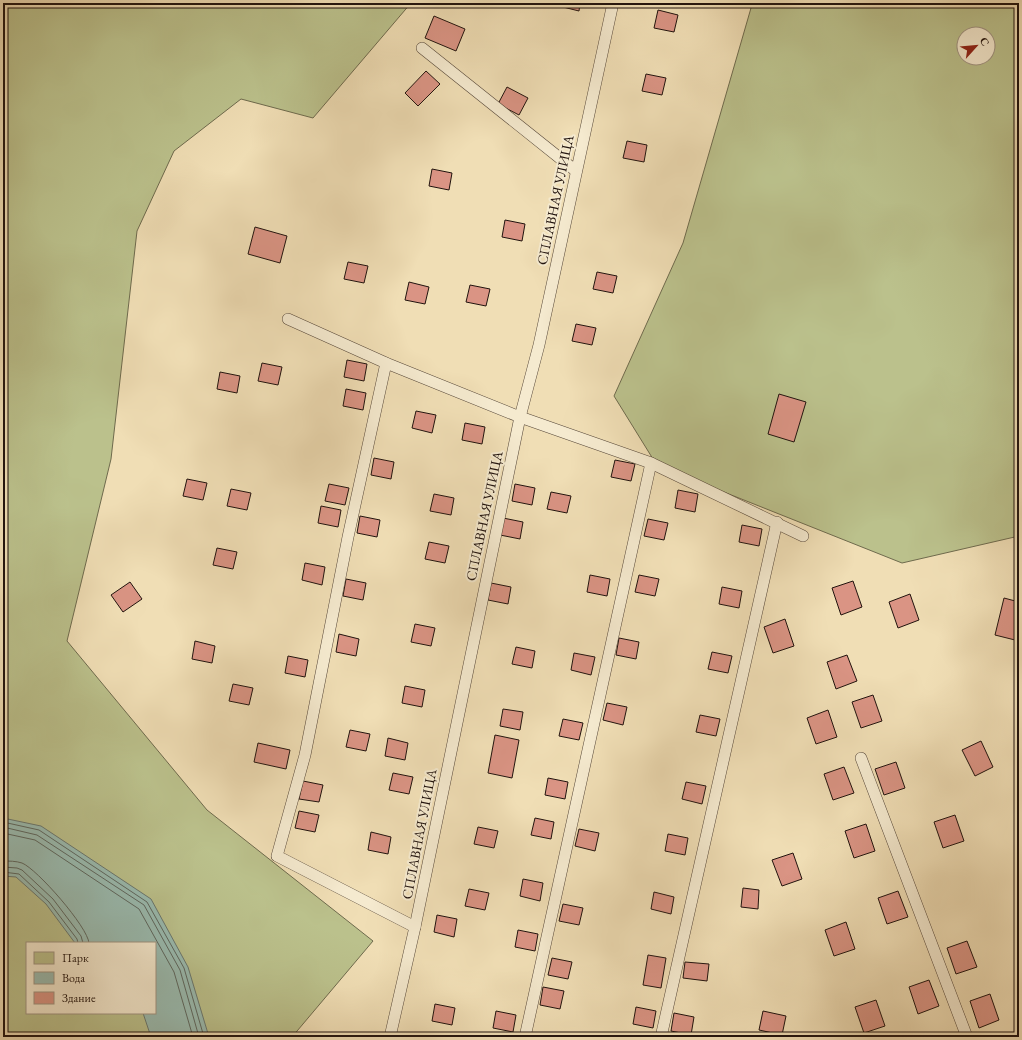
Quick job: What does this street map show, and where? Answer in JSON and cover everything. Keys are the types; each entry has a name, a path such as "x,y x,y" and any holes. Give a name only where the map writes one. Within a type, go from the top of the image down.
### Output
{"lane":[{"name":"СПЛАВНАЯ УЛИЦА","path":"390,1037 416,927 520,417 539,345 613,3"},
{"path":"422,48 576,171"},
{"path":"288,319 386,362 520,417 651,463 804,536"},
{"path":"386,362 348,537 305,754 277,856 416,927"},
{"path":"525,1037 651,463"},
{"path":"661,1037 777,522"},
{"path":"861,758 967,1037"}],"green space":[{"path":"3,3 411,3 313,118 241,99 174,151 137,231 111,459 67,641 207,810 373,941 292,1037 3,1037"},
{"path":"751,3 1019,3 1019,536 902,563 651,463 653,459 614,396 683,243 751,8"}],"water":[{"path":"3,818 41,826 151,899 188,967 209,1037 151,1037 143,1014 156,1014 156,942 74,942 46,904 16,877 3,876"}],"building":[{"path":"560,3 580,3 579,11 559,6"},
{"path":"658,10 678,15 674,32 654,28"},
{"path":"434,16 465,29 456,51 425,38"},
{"path":"426,71 440,84 418,106 405,93"},
{"path":"646,74 666,78 662,95 642,91"},
{"path":"507,87 528,98 519,115 498,104"},
{"path":"627,141 647,145 644,162 623,158"},
{"path":"432,169 452,173 449,190 429,186"},
{"path":"505,220 525,224 522,241 502,237"},
{"path":"255,227 287,236 280,263 248,254"},
{"path":"348,262 368,266 364,283 344,279"},
{"path":"597,272 617,276 613,293 593,289"},
{"path":"409,282 429,287 425,304 405,300"},
{"path":"470,285 490,289 486,306 466,302"},
{"path":"576,324 596,328 592,345 572,341"},
{"path":"347,360 367,364 364,381 344,377"},
{"path":"262,363 282,367 278,385 258,381"},
{"path":"220,372 240,376 237,393 217,389"},
{"path":"346,389 366,393 363,410 343,406"},
{"path":"779,394 806,402 794,442 768,434"},
{"path":"416,411 436,415 432,433 412,428"},
{"path":"465,423 485,427 482,444 462,440"},
{"path":"374,458 394,462 391,479 371,475"},
{"path":"615,460 635,464 631,481 611,477"},
{"path":"187,479 207,483 203,500 183,496"},
{"path":"329,484 349,488 345,505 325,501"},
{"path":"515,484 535,488 532,505 512,501"},
{"path":"231,489 251,493 247,510 227,506"},
{"path":"678,490 698,494 695,512 675,508"},
{"path":"551,492 571,496 567,513 547,509"},
{"path":"434,494 454,498 451,515 430,511"},
{"path":"321,506 341,510 338,527 318,523"},
{"path":"360,516 380,520 377,537 357,533"},
{"path":"503,518 523,522 520,539 500,535"},
{"path":"648,519 668,523 664,540 644,536"},
{"path":"742,525 762,529 759,546 739,542"},
{"path":"429,542 449,546 445,563 425,559"},
{"path":"217,548 237,552 233,569 213,565"},
{"path":"305,563 325,567 322,585 302,580"},
{"path":"590,575 610,579 607,596 587,592"},
{"path":"639,575 659,579 655,596 635,592"},
{"path":"346,579 366,583 363,600 343,596"},
{"path":"853,581 862,607 841,615 832,588"},
{"path":"130,582 142,599 123,612 111,595"},
{"path":"491,583 511,587 508,604 488,600"},
{"path":"722,587 742,591 739,608 719,604"},
{"path":"910,594 919,620 898,628 889,602"},
{"path":"1004,598 1019,602 1019,641 995,635"},
{"path":"785,619 794,646 773,653 764,627"},
{"path":"415,624 435,628 431,646 411,642"},
{"path":"339,634 359,639 356,656 336,652"},
{"path":"619,638 639,642 636,659 616,655"},
{"path":"195,641 215,646 212,663 192,659"},
{"path":"516,647 535,651 532,668 512,664"},
{"path":"712,652 732,656 728,673 708,669"},
{"path":"574,653 595,657 591,675 571,670"},
{"path":"847,655 857,681 836,689 827,662"},
{"path":"288,656 308,660 305,677 285,673"},
{"path":"233,684 253,688 249,705 229,701"},
{"path":"405,686 425,690 422,707 402,703"},
{"path":"873,695 882,721 861,728 852,702"},
{"path":"607,703 627,707 623,725 603,720"},
{"path":"503,709 523,712 520,730 500,726"},
{"path":"828,710 837,737 816,744 807,718"},
{"path":"700,715 720,719 716,736 696,732"},
{"path":"563,719 583,723 579,740 559,736"},
{"path":"350,730 370,734 366,751 346,747"},
{"path":"495,735 519,740 512,778 488,773"},
{"path":"388,738 408,743 405,760 385,756"},
{"path":"981,741 993,767 975,776 962,750"},
{"path":"258,743 290,750 286,769 254,762"},
{"path":"896,762 905,788 884,795 875,769"},
{"path":"844,767 854,793 833,800 824,774"},
{"path":"393,773 413,777 409,794 389,790"},
{"path":"548,778 568,782 565,799 545,795"},
{"path":"303,781 323,785 319,802 299,799"},
{"path":"686,782 706,786 702,804 682,799"},
{"path":"299,811 319,815 315,832 295,828"},
{"path":"955,815 964,841 943,848 934,822"},
{"path":"535,818 554,822 551,839 531,835"},
{"path":"866,824 875,851 854,858 845,831"},
{"path":"478,827 498,831 494,848 474,844"},
{"path":"579,829 599,833 595,851 575,846"},
{"path":"371,832 391,837 388,854 368,850"},
{"path":"668,834 688,838 685,855 665,851"},
{"path":"793,853 802,879 782,886 772,860"},
{"path":"523,879 543,883 540,901 520,896"},
{"path":"743,888 759,890 758,909 741,907"},
{"path":"469,889 489,893 485,910 465,906"},
{"path":"898,891 908,917 887,924 878,898"},
{"path":"654,892 674,897 671,914 651,909"},
{"path":"563,904 583,908 579,925 559,921"},
{"path":"437,915 457,919 454,937 434,932"},
{"path":"846,922 855,949 834,956 825,930"},
{"path":"518,930 538,934 535,951 515,947"},
{"path":"967,941 977,967 956,974 947,948"},
{"path":"648,955 666,958 661,988 643,985"},
{"path":"552,958 572,962 568,979 548,975"},
{"path":"685,962 709,964 707,981 683,978"},
{"path":"929,980 939,1006 918,1014 909,987"},
{"path":"543,987 564,991 560,1009 540,1005"},
{"path":"990,994 999,1020 979,1028 970,1001"},
{"path":"876,1000 885,1026 864,1033 855,1007"},
{"path":"435,1004 455,1008 452,1025 432,1021"},
{"path":"636,1007 656,1011 653,1028 633,1024"},
{"path":"496,1011 516,1015 513,1032 493,1028"},
{"path":"763,1011 786,1016 782,1035 759,1030"},
{"path":"674,1013 694,1017 691,1035 671,1031"}]}
